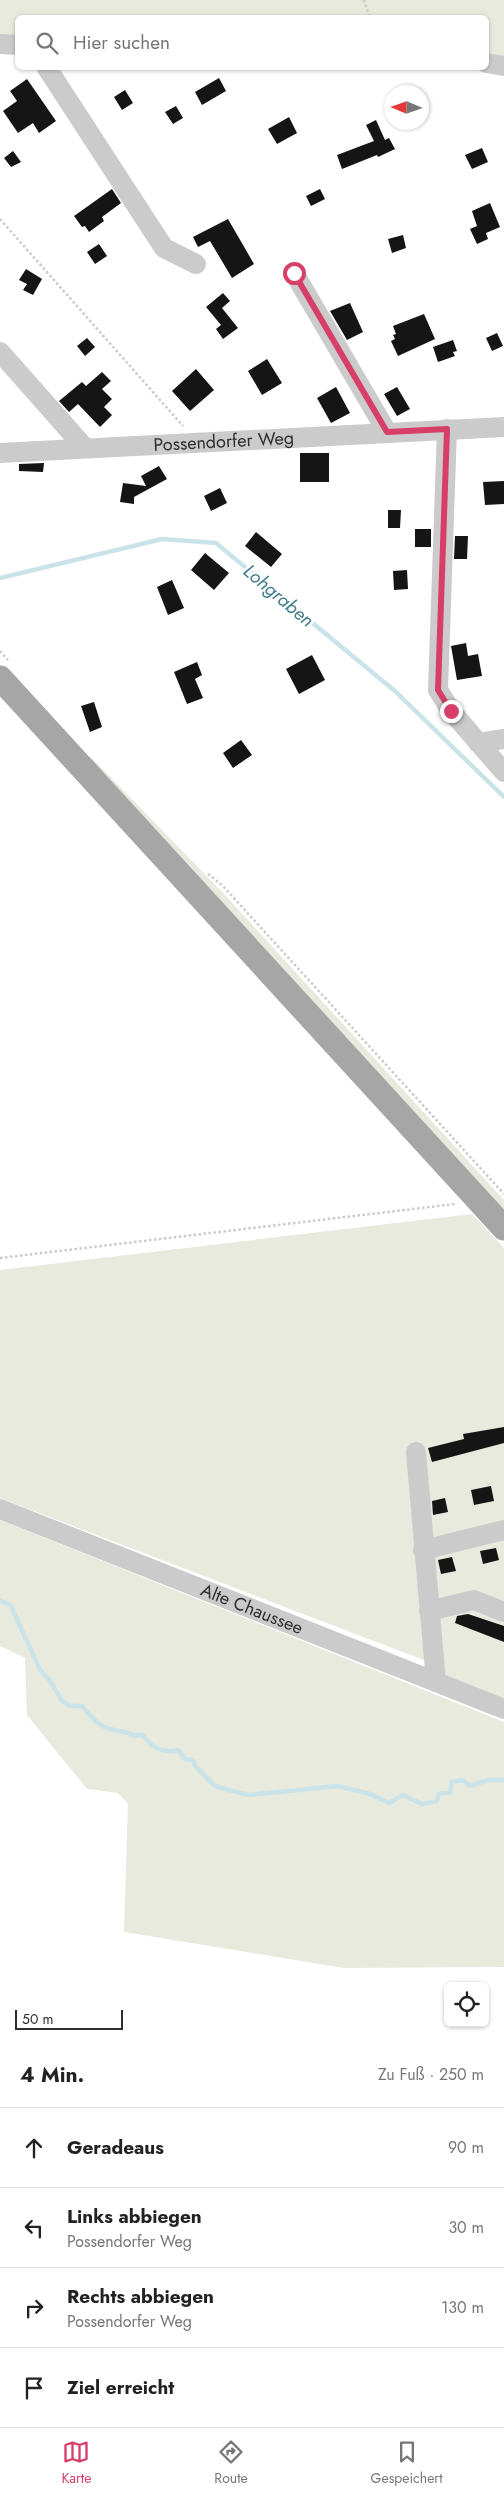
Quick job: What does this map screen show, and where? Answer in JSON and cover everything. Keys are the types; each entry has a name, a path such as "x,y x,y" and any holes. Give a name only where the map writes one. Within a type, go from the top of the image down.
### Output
{"main road":[{"path":"6,672 69,754 504,1228"}],"street":[{"path":"0,44 15,45"},
{"path":"489,64 504,66"},
{"path":"49,70 164,248 196,264"},
{"path":"294,273 387,432"},
{"path":"0,352 85,448"},
{"name":"Possendorfer Weg","path":"0,453 504,426"},
{"path":"447,429 438,690 451,711 504,772"},
{"path":"478,743 504,739"},
{"path":"416,1452 423,1550 436,1682"},
{"name":"Alte Chaussee","path":"0,1509 504,1709"},
{"path":"423,1550 504,1530"},
{"path":"429,1610 474,1600 504,1612"}],"path":[{"path":"364,0 369,15"},
{"path":"0,219 198,442"},
{"path":"0,652 6,672"},
{"path":"202,870 222,885 504,1194"},
{"path":"0,1258 480,1201"}],"shaded area":[{"path":"0,0 504,0 504,72 486,70 489,70 489,15 15,15 15,51 0,50"},
{"path":"92,758 225,895 504,1200 504,1217 90,762"},
{"path":"472,1214 504,1248 504,1703 438,1677 434,1664 0,1498 0,1270"},
{"path":"0,1520 504,1722 504,1967 344,1968 124,1932 128,1804 118,1793 87,1789 27,1715 25,1658 0,1646"}],"building":[{"path":"219,78 226,91 202,105 195,92"},
{"path":"27,79 56,121 39,133 33,123 18,133 3,111 17,101 10,91"},
{"path":"125,90 133,103 122,110 114,97"},
{"path":"176,106 183,118 173,124 165,112"},
{"path":"289,117 297,133 277,144 268,129"},
{"path":"376,120 385,140 389,138 395,149 342,169 337,155 374,141 366,125"},
{"path":"482,148 488,162 472,169 465,155"},
{"path":"13,151 21,162 11,167 4,158"},
{"path":"112,189 121,203 102,217 104,221 89,232 85,226 82,227 74,216"},
{"path":"320,189 325,199 311,206 306,196"},
{"path":"490,203 500,227 486,233 488,239 477,244 470,229 477,226 472,211"},
{"path":"228,219 254,264 232,278 210,241 198,247 193,237"},
{"path":"403,235 406,248 392,253 388,239"},
{"path":"99,244 107,256 95,264 87,252"},
{"path":"26,269 42,279 33,295 23,290 27,284 19,280"},
{"path":"223,293 230,301 222,308 238,328 223,339 216,329 221,325 206,307"},
{"path":"350,303 363,332 347,340 330,311"},
{"path":"424,314 435,339 398,356 391,341 395,339 393,335 396,334 393,326"},
{"path":"497,333 503,346 492,351 486,338"},
{"path":"87,338 95,347 85,356 77,346"},
{"path":"453,340 457,351 453,352 455,356 438,362 433,347"},
{"path":"267,359 282,383 262,395 248,371"},
{"path":"196,369 214,390 190,411 172,391"},
{"path":"102,372 111,381 102,389 112,399 104,407 112,415 100,427 78,404 69,412 59,401 82,382 86,386"},
{"path":"336,387 350,413 331,423 317,398"},
{"path":"397,387 410,409 397,416 384,394"},
{"path":"300,453 329,453 329,482 300,482"},
{"path":"44,463 43,472 19,471 19,464"},
{"path":"159,466 167,479 134,497 134,504 120,502 123,483 146,486 141,476"},
{"path":"504,481 504,504 485,505 483,482"},
{"path":"220,488 227,503 211,511 204,496"},
{"path":"388,510 401,510 400,528 388,528"},
{"path":"415,529 431,529 431,547 415,547"},
{"path":"256,532 282,554 271,567 245,546"},
{"path":"455,536 468,536 467,559 454,559"},
{"path":"205,553 229,573 214,590 191,570"},
{"path":"407,570 408,589 394,590 393,571"},
{"path":"172,580 184,608 168,615 157,587"},
{"path":"466,643 468,656 478,654 482,676 457,680 451,646"},
{"path":"312,655 325,680 299,694 286,669"},
{"path":"197,662 202,675 195,679 203,698 187,704 174,672"},
{"path":"94,702 102,727 90,732 81,706"},
{"path":"241,740 252,755 233,768 223,753"},
{"path":"504,1427 504,1443 432,1462 428,1448 464,1439 463,1434"},
{"path":"491,1486 494,1501 474,1505 471,1490"},
{"path":"445,1498 448,1512 433,1515 432,1501"},
{"path":"496,1548 499,1560 483,1564 480,1551"},
{"path":"452,1557 456,1571 441,1574 438,1560"},
{"path":"468,1614 504,1626 504,1642 455,1623 457,1616"}],"waterway":[{"name":"Lohgraben","path":"0,578 162,539 216,543 396,692 504,797"},
{"path":"0,1600 11,1606 40,1670 51,1682 62,1701 70,1706 82,1706 95,1720 106,1728 134,1736 143,1735 150,1743 162,1750 178,1750 185,1759 193,1760 195,1766 215,1786 249,1795 338,1786 370,1794 389,1803 403,1795 422,1804 437,1801 439,1794 450,1792 452,1782 463,1780 470,1786 488,1780 504,1780"}],"route":[{"path":"294,273 387,432 447,429 438,690 451,711"}]}
